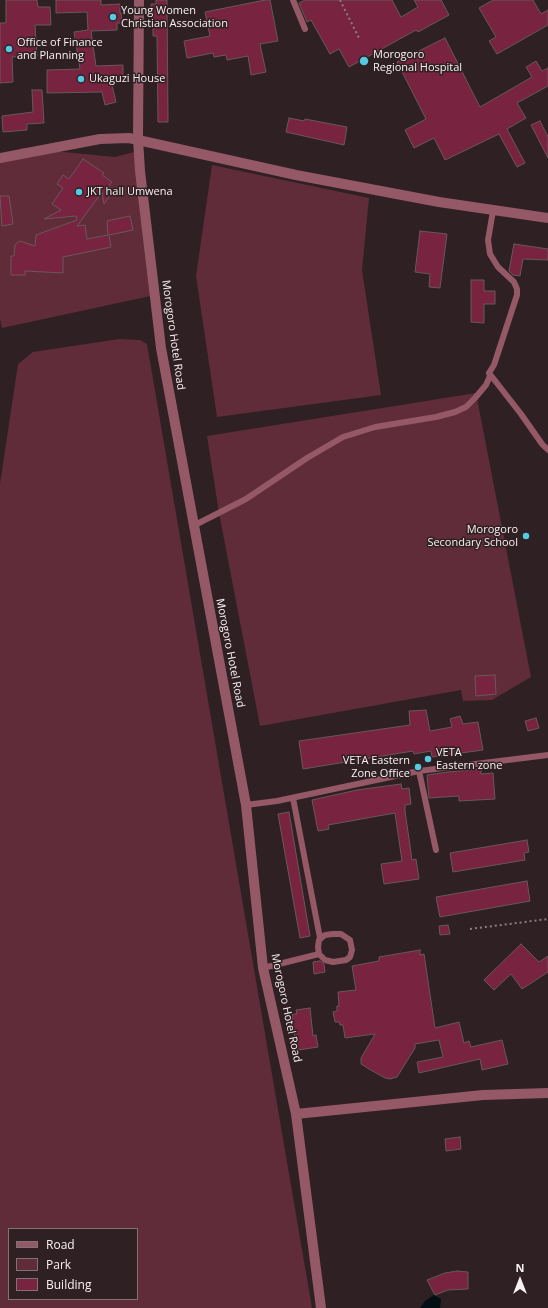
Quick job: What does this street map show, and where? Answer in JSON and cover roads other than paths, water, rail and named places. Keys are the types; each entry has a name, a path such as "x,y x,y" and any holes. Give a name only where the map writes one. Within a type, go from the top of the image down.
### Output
{"street":[{"name":"Morogoro Hotel Road","path":"139,0 138,139 140,172 160,348 246,805 263,968 296,1114 320,1308"},
{"path":"0,158 100,138 119,137 138,139 296,175 492,211 548,218"},
{"path":"296,1114 483,1095 548,1093"}],"lane":[{"path":"292,0 305,29"},
{"path":"194,526 246,499 307,458 343,437 375,427 440,416 469,405 486,385 490,376 489,373 494,365 517,295 517,288 514,282 498,267 490,254 488,240 492,211"},
{"path":"489,373 522,414 542,444 548,450"},
{"path":"246,805 293,798 419,771 548,755"},
{"path":"419,771 436,850"},
{"path":"293,798 320,938 318,944 320,954 325,960 332,962 339,962 349,958 352,950 350,940 341,934 328,934 320,938"},
{"path":"263,968 320,954"}],"place":[{"name":"Young Women Christian Association","path":"113,17"},
{"name":"Office of Finance and Planning","path":"9,49"},
{"name":"Morogoro Regional Hospital","path":"364,61"},
{"name":"Ukaguzi House","path":"81,79"},
{"name":"JKT hall Umwena","path":"79,192"},
{"name":"Morogoro Secondary School","path":"526,536"},
{"name":"VETA Eastern zone","path":"428,759"},
{"name":"VETA Eastern Zone Office","path":"418,767"}]}
